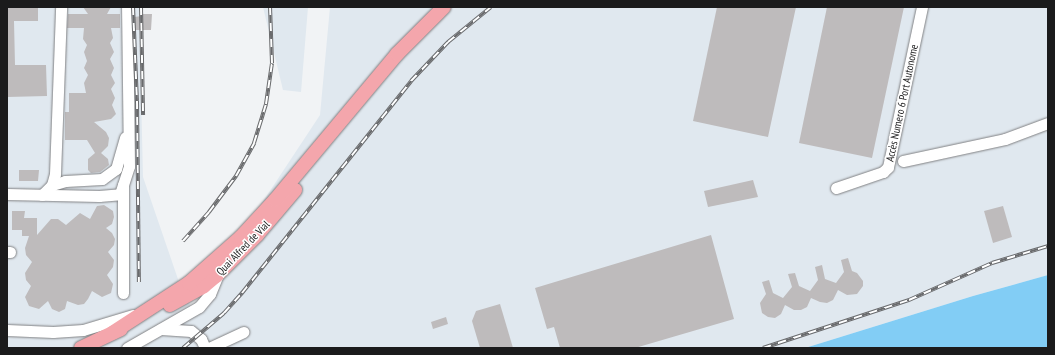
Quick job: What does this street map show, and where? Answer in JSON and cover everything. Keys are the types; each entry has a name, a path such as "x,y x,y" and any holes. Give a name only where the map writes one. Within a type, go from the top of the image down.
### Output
{"main road":[{"name":"Quai Alfred de Vial","path":"112,333 189,283 236,242 275,200 398,54 444,7"},
{"name":"Quai Alfred de Vial","path":"81,348 135,324 193,293 218,274 279,211 330,142 340,124"}],"lane":[{"path":"52,185 55,174 61,7"},
{"path":"7,194 99,196 120,194 129,166 127,7"},
{"name":"Accès Numero 6 Port Autonome","path":"836,188 883,172 888,167 922,7"},
{"path":"903,161 1005,139 1048,123"},
{"path":"42,194 52,185 65,181 102,179 116,170 129,124"},
{"path":"123,183 123,293"},
{"path":"127,348 200,307 210,294 218,274"},
{"path":"7,330 83,330 143,312"},
{"path":"159,330 191,331 201,339 205,348"},
{"path":"209,348 243,332"}],"shaded area":[{"path":"7,7 139,7 143,177 180,285 192,309 320,115 330,7 1048,7 1048,275 973,296 805,348 7,348"},
{"path":"263,7 308,7 301,92 283,90"}],"water":[{"path":"1048,275 1048,348 805,348 973,296"}],"building":[{"path":"7,7 38,7 38,21 14,21 15,65 46,65 47,96 7,97"},
{"path":"83,7 111,7 107,14 120,14 120,28 111,28 113,38 110,43 114,52 110,59 114,68 111,75 115,83 111,89 115,98 112,105 116,114 111,119 94,122 106,132 109,138 108,146 101,153 108,159 109,165 100,172 91,173 88,170 88,159 95,153 87,140 65,140 65,112 69,112 69,93 86,93 84,83 88,75 84,68 87,61 84,52 87,45 83,39 84,28 67,28 68,14 88,14"},
{"path":"717,7 796,7 768,137 693,121"},
{"path":"827,7 904,7 872,158 799,143"},
{"path":"142,14 152,14 151,30 135,30 134,17 142,16"},
{"path":"19,170 39,170 38,181 19,181"},
{"path":"753,180 758,197 708,207 704,191"},
{"path":"104,205 113,211 114,217 112,224 106,228 112,233 115,239 114,245 108,252 114,260 113,267 107,275 113,284 111,293 102,297 92,291 84,304 78,305 67,301 65,309 59,312 52,309 48,301 39,309 29,306 25,297 31,286 26,280 25,273 32,262 26,255 25,248 29,236 22,236 22,230 12,230 12,211 25,211 24,218 37,218 37,235 51,219 58,219 66,225 80,213 90,219 97,206"},
{"path":"1003,206 1012,237 993,243 984,211"},
{"path":"711,235 734,319 635,348 560,348 554,327 547,329 535,288"},
{"path":"848,258 852,271 857,273 863,281 863,286 857,294 847,295 838,290 833,300 827,303 811,298 807,307 801,310 794,310 785,305 781,314 775,318 768,317 762,313 760,303 766,294 762,282 769,280 773,293 783,298 792,287 788,274 795,273 799,286 810,291 818,280 815,267 822,265 825,279 836,283 844,272 841,260"},
{"path":"500,304 513,348 480,348 472,321 476,311"},
{"path":"446,317 448,324 433,329 431,322"}],"railway":[{"path":"133,7 137,101 139,282"},
{"path":"141,7 143,115"},
{"path":"183,241 209,212 236,176 254,143 266,104 272,63 270,7"},
{"path":"183,348 224,313 242,293 411,81 448,42 491,7"},
{"path":"763,348 909,300 992,263 1048,246"}]}
